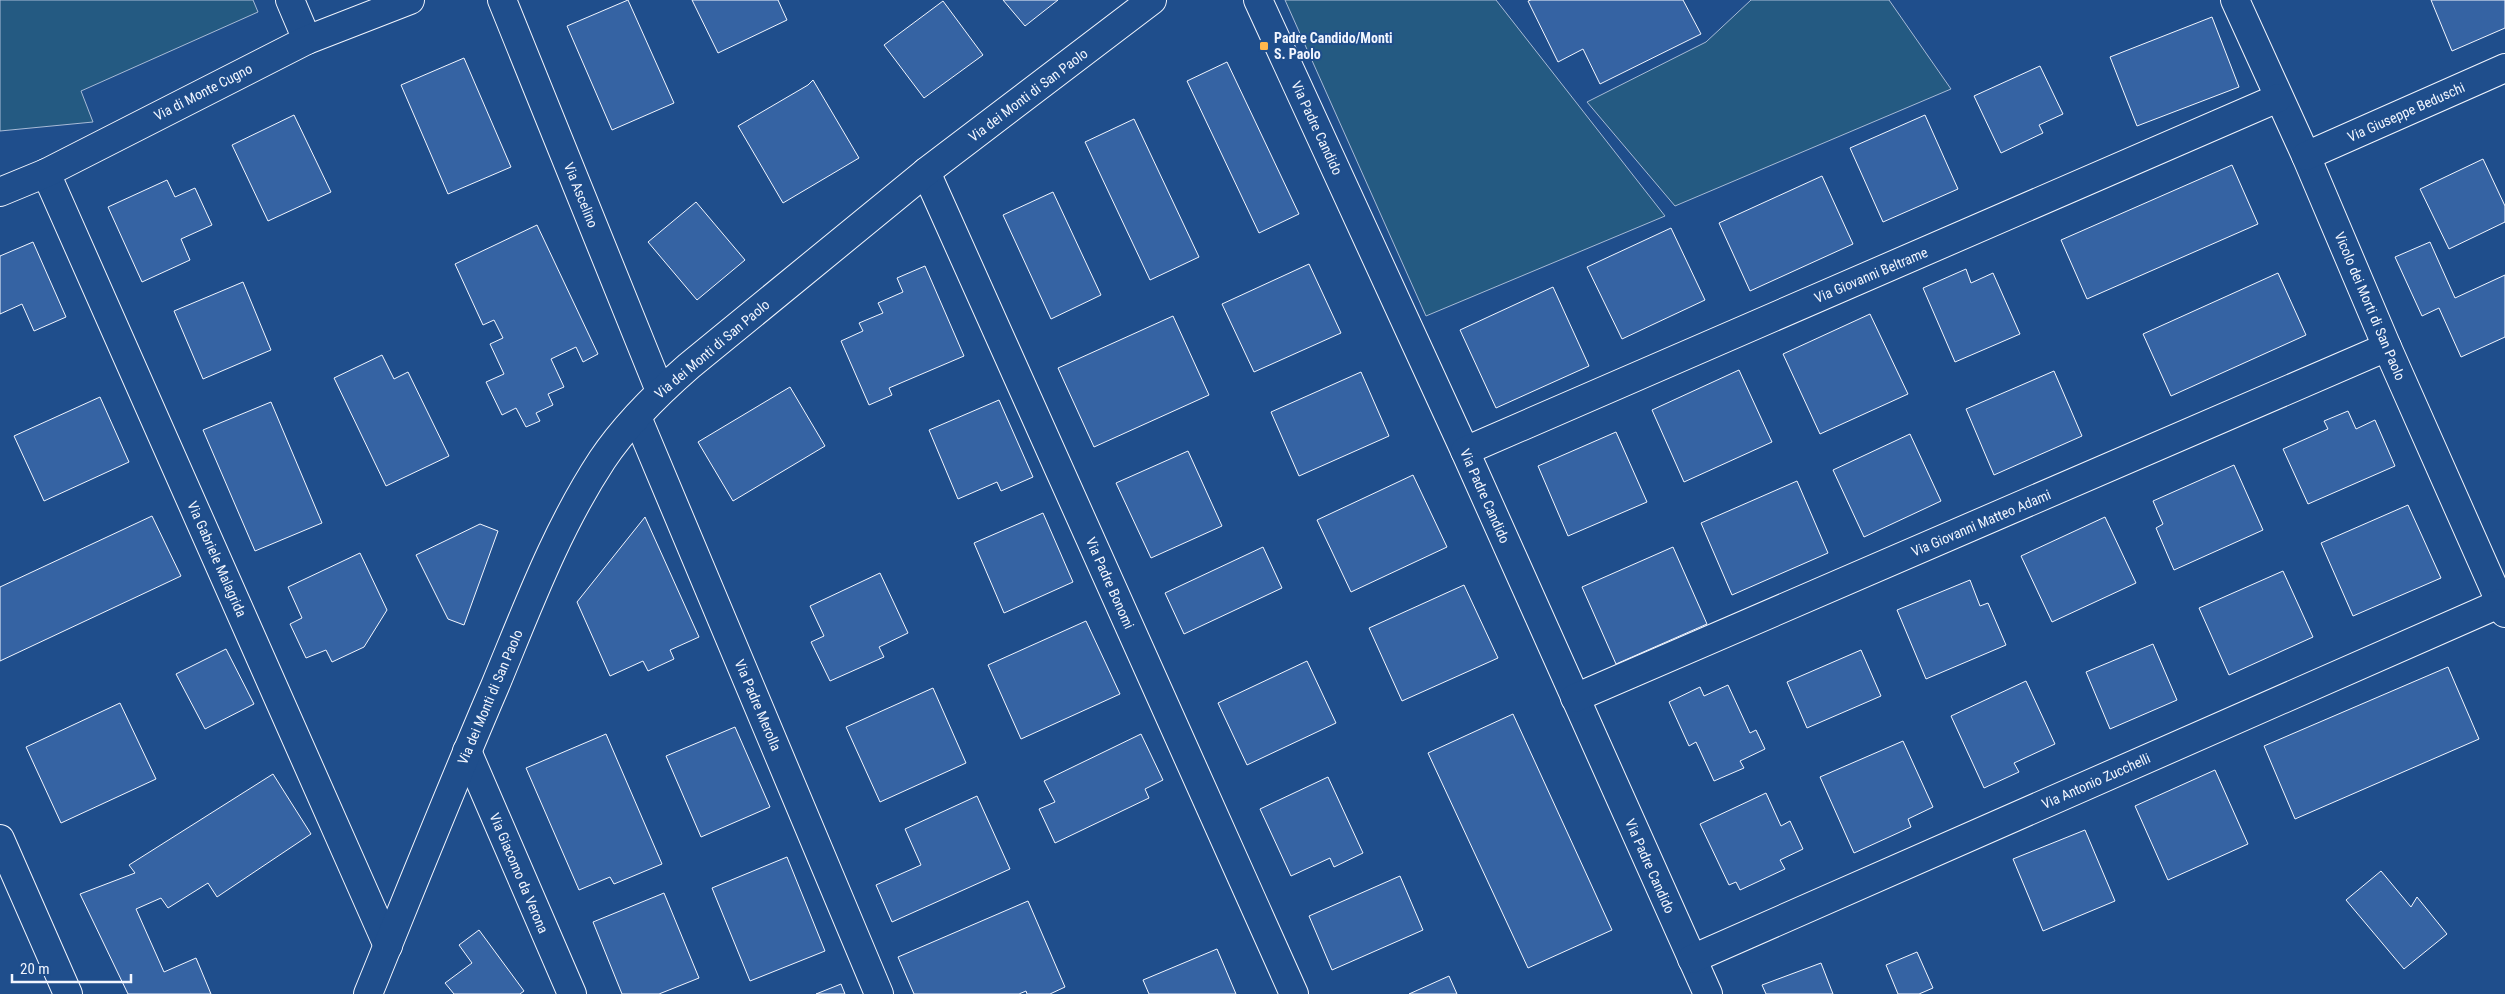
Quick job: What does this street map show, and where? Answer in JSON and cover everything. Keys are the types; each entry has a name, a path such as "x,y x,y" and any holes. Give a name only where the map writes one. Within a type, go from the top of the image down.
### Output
{"street":[{"path":"290,0 307,40"},
{"name":"Via di Monte Cugno","path":"0,192 46,173 307,40 410,0"},
{"name":"Via Ascelino","path":"502,0 660,390"},
{"name":"Via dei Monti di San Paolo","path":"368,994 467,751 562,528 603,459 660,390 926,172 1152,0"},
{"name":"Via Padre Candido","path":"1258,0 1464,451 1708,994"},
{"name":"Vicolo dei Morti di San Paolo","path":"2235,0 2306,156 2387,347 2503,608"},
{"name":"Via Giuseppe Beduschi","path":"2306,156 2505,68"},
{"name":"Via Giovanni Beltrame","path":"1464,451 2278,98"},
{"name":"Via Padre Bonomi","path":"926,172 1294,994"},
{"name":"Via Gabriele Malagrida","path":"46,173 388,946"},
{"name":"Via Giovanni Matteo Adami","path":"1575,698 2387,347"},
{"name":"Via Padre Merolla","path":"637,416 880,994"},
{"name":"Via Antonio Zucchelli","path":"1692,959 2503,608"},
{"name":"Via Giacomo da Verona","path":"467,751 572,994"},
{"path":"0,839 68,994"}],"shaded area":[{"path":"0,0 253,0 258,12 81,91 93,122 0,131"},
{"path":"1285,0 1496,0 1665,216 1426,316"},
{"path":"1751,0 1889,0 1951,89 1675,206 1587,102 1706,42"}],"building":[{"path":"628,0 674,103 612,130 567,26"},
{"path":"692,0 778,0 787,20 718,53"},
{"path":"1003,0 1058,0 1025,26"},
{"path":"1683,0 1701,34 1600,84 1583,49 1558,62 1528,1"},
{"path":"2431,0 2505,0 2505,28 2452,51"},
{"path":"943,1 983,55 924,98 884,45"},
{"path":"2212,17 2239,87 2137,126 2110,57"},
{"path":"464,58 511,167 448,194 401,85"},
{"path":"1227,62 1299,214 1259,233 1187,81"},
{"path":"2040,66 2063,114 2039,125 2043,133 2001,153 1974,96"},
{"path":"813,80 859,158 783,203 738,126 808,85"},
{"path":"294,115 331,192 268,221 232,145"},
{"path":"1925,115 1958,189 1883,222 1850,148"},
{"path":"1134,119 1199,257 1150,280 1085,142"},
{"path":"2483,159 2505,206 2505,222 2449,249 2420,189"},
{"path":"2232,165 2258,224 2087,299 2061,240"},
{"path":"1822,176 1853,244 1750,291 1719,223"},
{"path":"167,180 175,197 195,188 212,225 181,239 190,260 142,282 108,207"},
{"path":"1053,192 1101,295 1051,319 1003,215"},
{"path":"696,202 745,260 697,300 648,242"},
{"path":"537,225 598,354 583,362 576,347 551,359 564,387 548,394 553,405 536,413 540,421 526,427 516,408 502,415 486,382 504,374 490,344 503,338 494,320 483,325 455,264"},
{"path":"1671,228 1705,300 1622,339 1587,267"},
{"path":"33,242 66,317 34,331 22,304 0,314 0,256"},
{"path":"2430,242 2455,298 2505,275 2505,337 2461,357 2439,308 2422,316 2395,257"},
{"path":"1309,264 1341,333 1254,372 1222,304"},
{"path":"925,266 964,356 889,388 892,395 869,405 841,341 863,331 859,323 883,313 878,303 903,292 897,278"},
{"path":"1966,269 1971,283 1993,273 2020,334 1955,362 1923,288"},
{"path":"2278,273 2306,335 2171,396 2143,334"},
{"path":"243,282 271,350 203,379 174,311"},
{"path":"1553,287 1589,366 1496,408 1460,330"},
{"path":"1870,314 1908,394 1820,434 1783,354"},
{"path":"1173,316 1209,395 1094,447 1058,368"},
{"path":"382,355 394,379 408,372 449,456 386,486 334,378"},
{"path":"1739,370 1772,442 1684,482 1652,410"},
{"path":"2054,371 2082,436 1994,475 1966,409"},
{"path":"1361,372 1389,436 1299,476 1271,412"},
{"path":"790,387 825,446 733,501 698,442"},
{"path":"100,397 129,462 44,501 14,436"},
{"path":"999,400 1033,477 1001,491 997,482 958,499 929,430"},
{"path":"271,402 322,523 255,551 203,430"},
{"path":"2348,411 2356,429 2375,420 2395,466 2308,504 2283,449 2328,429 2324,421"},
{"path":"1616,432 1647,502 1568,536 1538,466"},
{"path":"1910,434 1941,501 1864,537 1833,470"},
{"path":"1188,451 1222,526 1151,558 1116,483"},
{"path":"2234,465 2263,530 2174,570 2156,528 2163,524 2153,501"},
{"path":"1413,475 1447,547 1351,592 1317,520"},
{"path":"1797,481 1828,553 1732,595 1701,523"},
{"path":"2408,505 2441,578 2353,616 2321,543"},
{"path":"1043,513 1073,582 1004,613 974,543"},
{"path":"152,516 181,576 0,661 0,587"},
{"path":"645,517 699,637 670,650 674,659 648,671 643,661 610,676 577,602"},
{"path":"2105,517 2136,583 2052,622 2021,556"},
{"path":"480,524 498,531 464,625 448,619 416,555"},
{"path":"1263,547 1282,588 1184,634 1165,593"},
{"path":"1673,547 1707,624 1616,664 1582,587"},
{"path":"360,553 387,610 364,647 332,662 326,650 306,658 290,624 302,618 288,587"},
{"path":"2283,571 2313,637 2229,675 2199,608"},
{"path":"880,573 908,633 879,647 884,657 830,681 811,642 824,636 810,606"},
{"path":"1970,580 1980,606 1988,603 2006,645 1926,679 1897,610"},
{"path":"1464,585 1498,658 1402,701 1369,628"},
{"path":"1086,621 1120,694 1021,739 988,665"},
{"path":"2153,644 2177,700 2110,729 2086,672"},
{"path":"226,649 254,704 205,729 176,674"},
{"path":"1861,650 1881,696 1807,728 1787,682"},
{"path":"1307,661 1336,723 1247,765 1218,703"},
{"path":"2448,667 2479,739 2295,819 2264,746"},
{"path":"2026,681 2055,744 2014,763 2019,772 1984,788 1951,716"},
{"path":"1728,685 1750,733 1756,730 1765,749 1740,761 1744,768 1714,781 1696,742 1689,746 1669,702 1700,687 1704,696"},
{"path":"933,688 966,763 880,802 846,727"},
{"path":"120,703 156,779 61,823 26,747"},
{"path":"1513,714 1612,930 1528,968 1428,753"},
{"path":"735,727 770,807 701,837 666,756"},
{"path":"606,734 662,864 614,884 610,877 579,890 526,768"},
{"path":"1141,734 1163,780 1145,789 1149,798 1055,843 1039,809 1055,802 1044,781"},
{"path":"1903,741 1933,807 1908,819 1911,827 1854,853 1820,777"},
{"path":"2215,770 2248,844 2168,880 2135,806"},
{"path":"273,774 311,834 217,897 208,883 168,908 161,898 136,909 164,972 196,958 211,994 128,994 80,894 135,873 129,865"},
{"path":"1328,777 1363,853 1334,867 1330,858 1291,876 1260,809"},
{"path":"1766,793 1781,826 1790,821 1803,849 1780,860 1785,869 1740,890 1736,882 1729,885 1700,824"},
{"path":"977,796 1010,869 892,922 876,885 921,865 905,829"},
{"path":"2085,830 2115,901 2043,931 2013,859"},
{"path":"787,857 825,951 750,981 712,888"},
{"path":"2381,871 2411,907 2417,897 2447,934 2404,969 2346,900"},
{"path":"1400,876 1423,930 1332,970 1309,916"},
{"path":"664,893 699,978 659,994 622,994 593,922"},
{"path":"1028,901 1065,987 1050,994 1027,994 1026,991 1019,994 914,994 898,957"},
{"path":"479,930 524,991 520,994 454,994 445,983 472,963 459,945"},
{"path":"1217,949 1236,994 1149,994 1143,980"},
{"path":"1917,952 1933,988 1919,994 1898,994 1886,965"},
{"path":"1821,963 1833,994 1766,994 1762,985"},
{"path":"1449,976 1457,994 1409,994"},
{"path":"841,984 845,994 816,994"}],"place":[{"name":"Padre Candido/Monti S. Paolo","path":"1264,46"}]}
